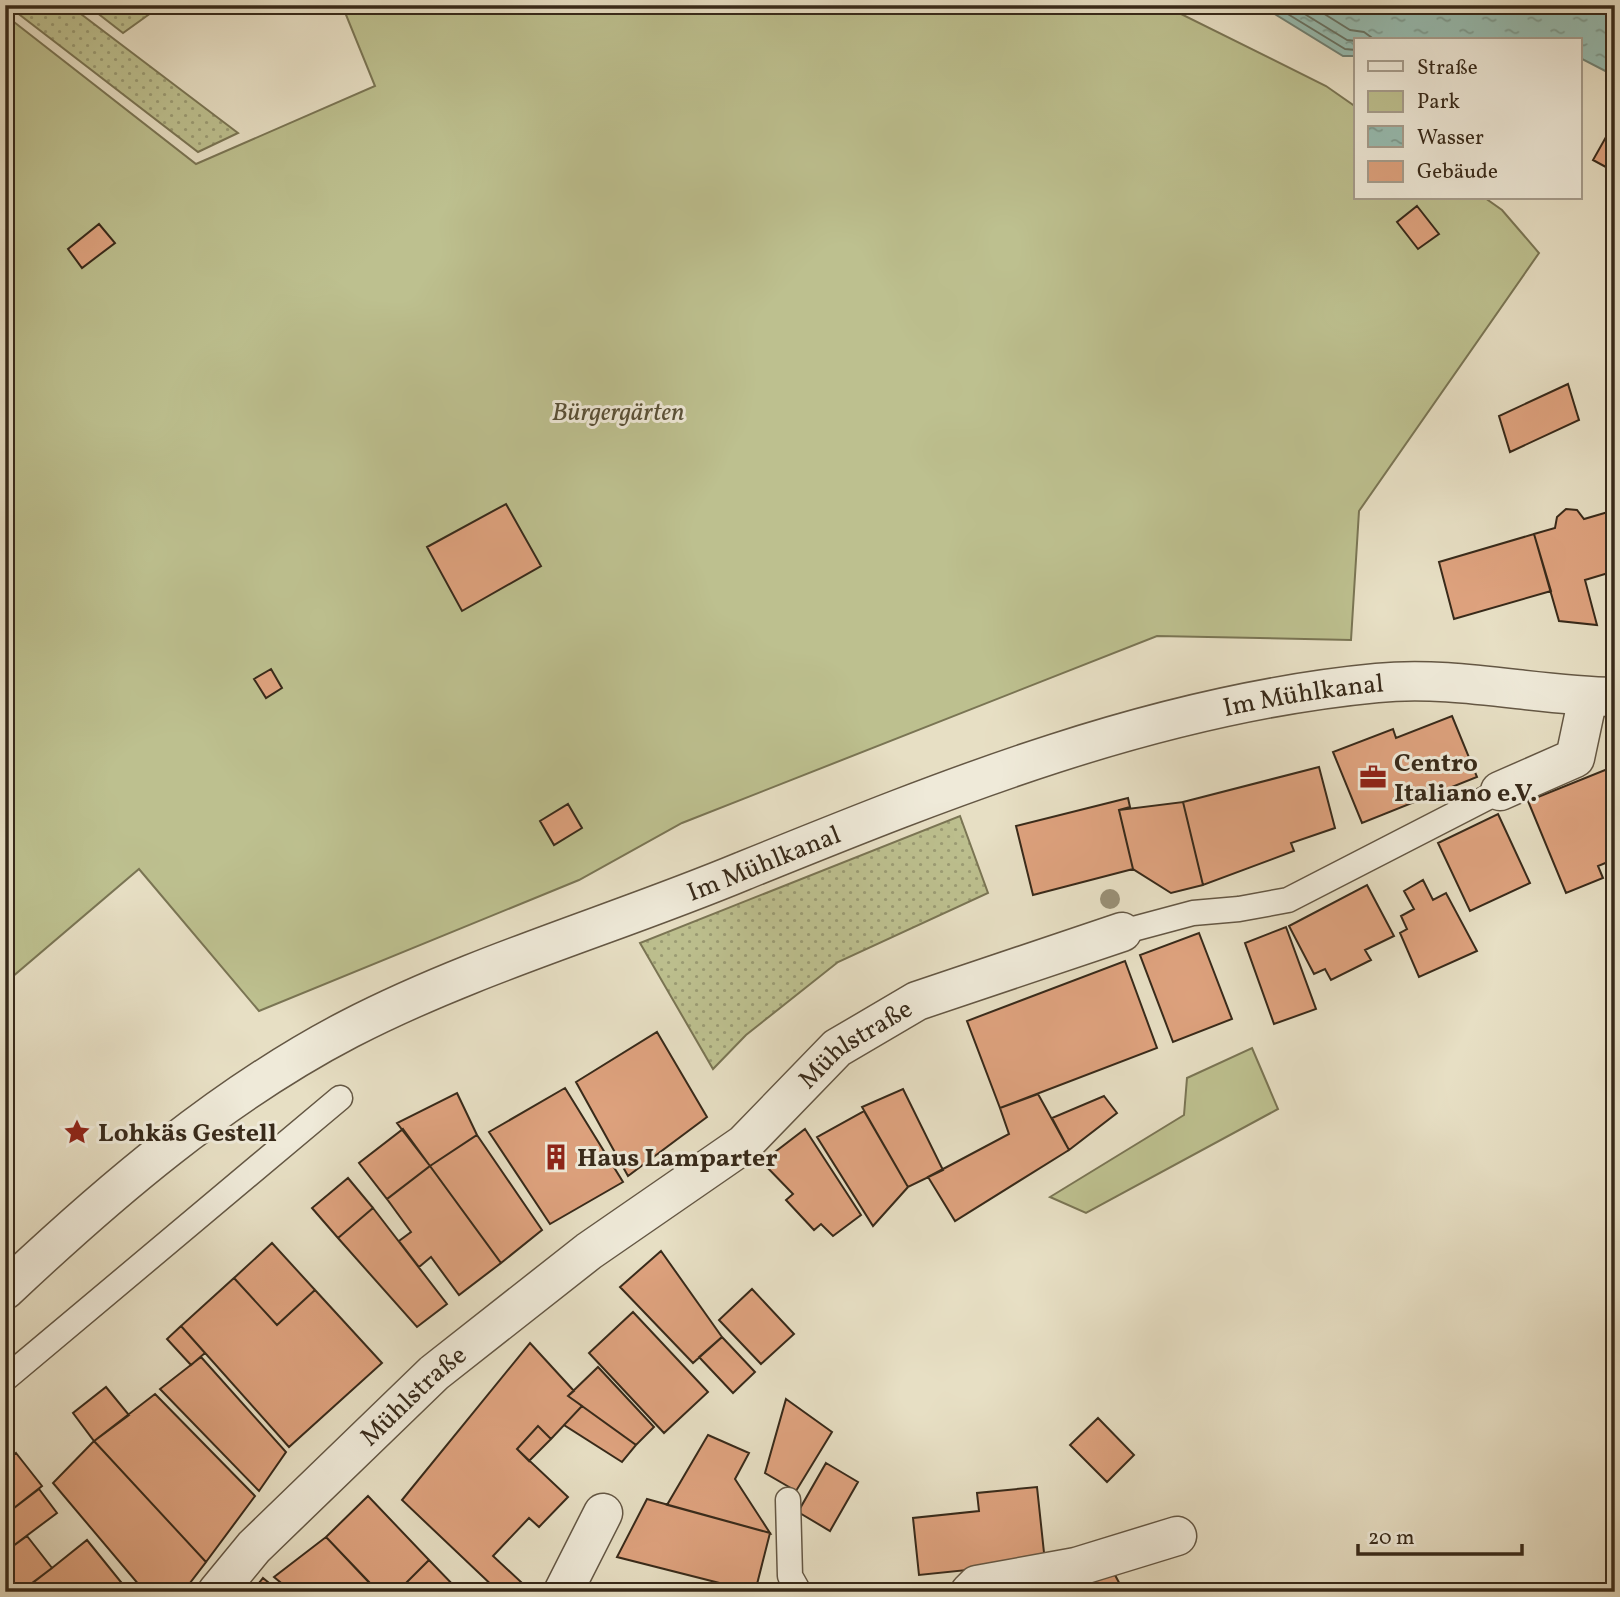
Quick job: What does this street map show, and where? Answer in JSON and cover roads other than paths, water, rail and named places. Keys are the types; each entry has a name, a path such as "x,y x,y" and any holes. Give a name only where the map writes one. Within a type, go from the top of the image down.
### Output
{"street":[{"name":"Im Mühlkanal","path":"5,1290 147,1166 229,1102 348,1030 435,989 719,881 965,783 1066,749 1175,719 1249,700 1304,692 1405,682 1601,697"},
{"name":"Mühlstraße","path":"1500,791 1575,758 1601,697"},
{"name":"Mühlstraße","path":"217,1592 254,1547 434,1373 589,1251 744,1144 837,1048 917,1001 1122,932"},
{"path":"563,1592 603,1513"},
{"path":"970,1592 977,1585 1076,1567 1177,1536"}],"lane":[{"name":"Mühlstraße","path":"1122,932 1193,913 1239,909 1288,900 1500,791"},
{"path":"5,1379 340,1098"},
{"path":"788,1500 790,1576 799,1592"}],"water":[{"path":"1260,5 1615,5 1615,76 1582,59 1582,38 1354,38 1354,56 1343,56"}],"place":[{"name":"Centro Italiano e.V.","path":"1373,777"},
{"name":"Lohkäs Gestell","path":"77,1132"},
{"name":"Haus Lamparter","path":"556,1157"}],"park label":[{"name":"Bürgergärten","path":"618,411"}]}
